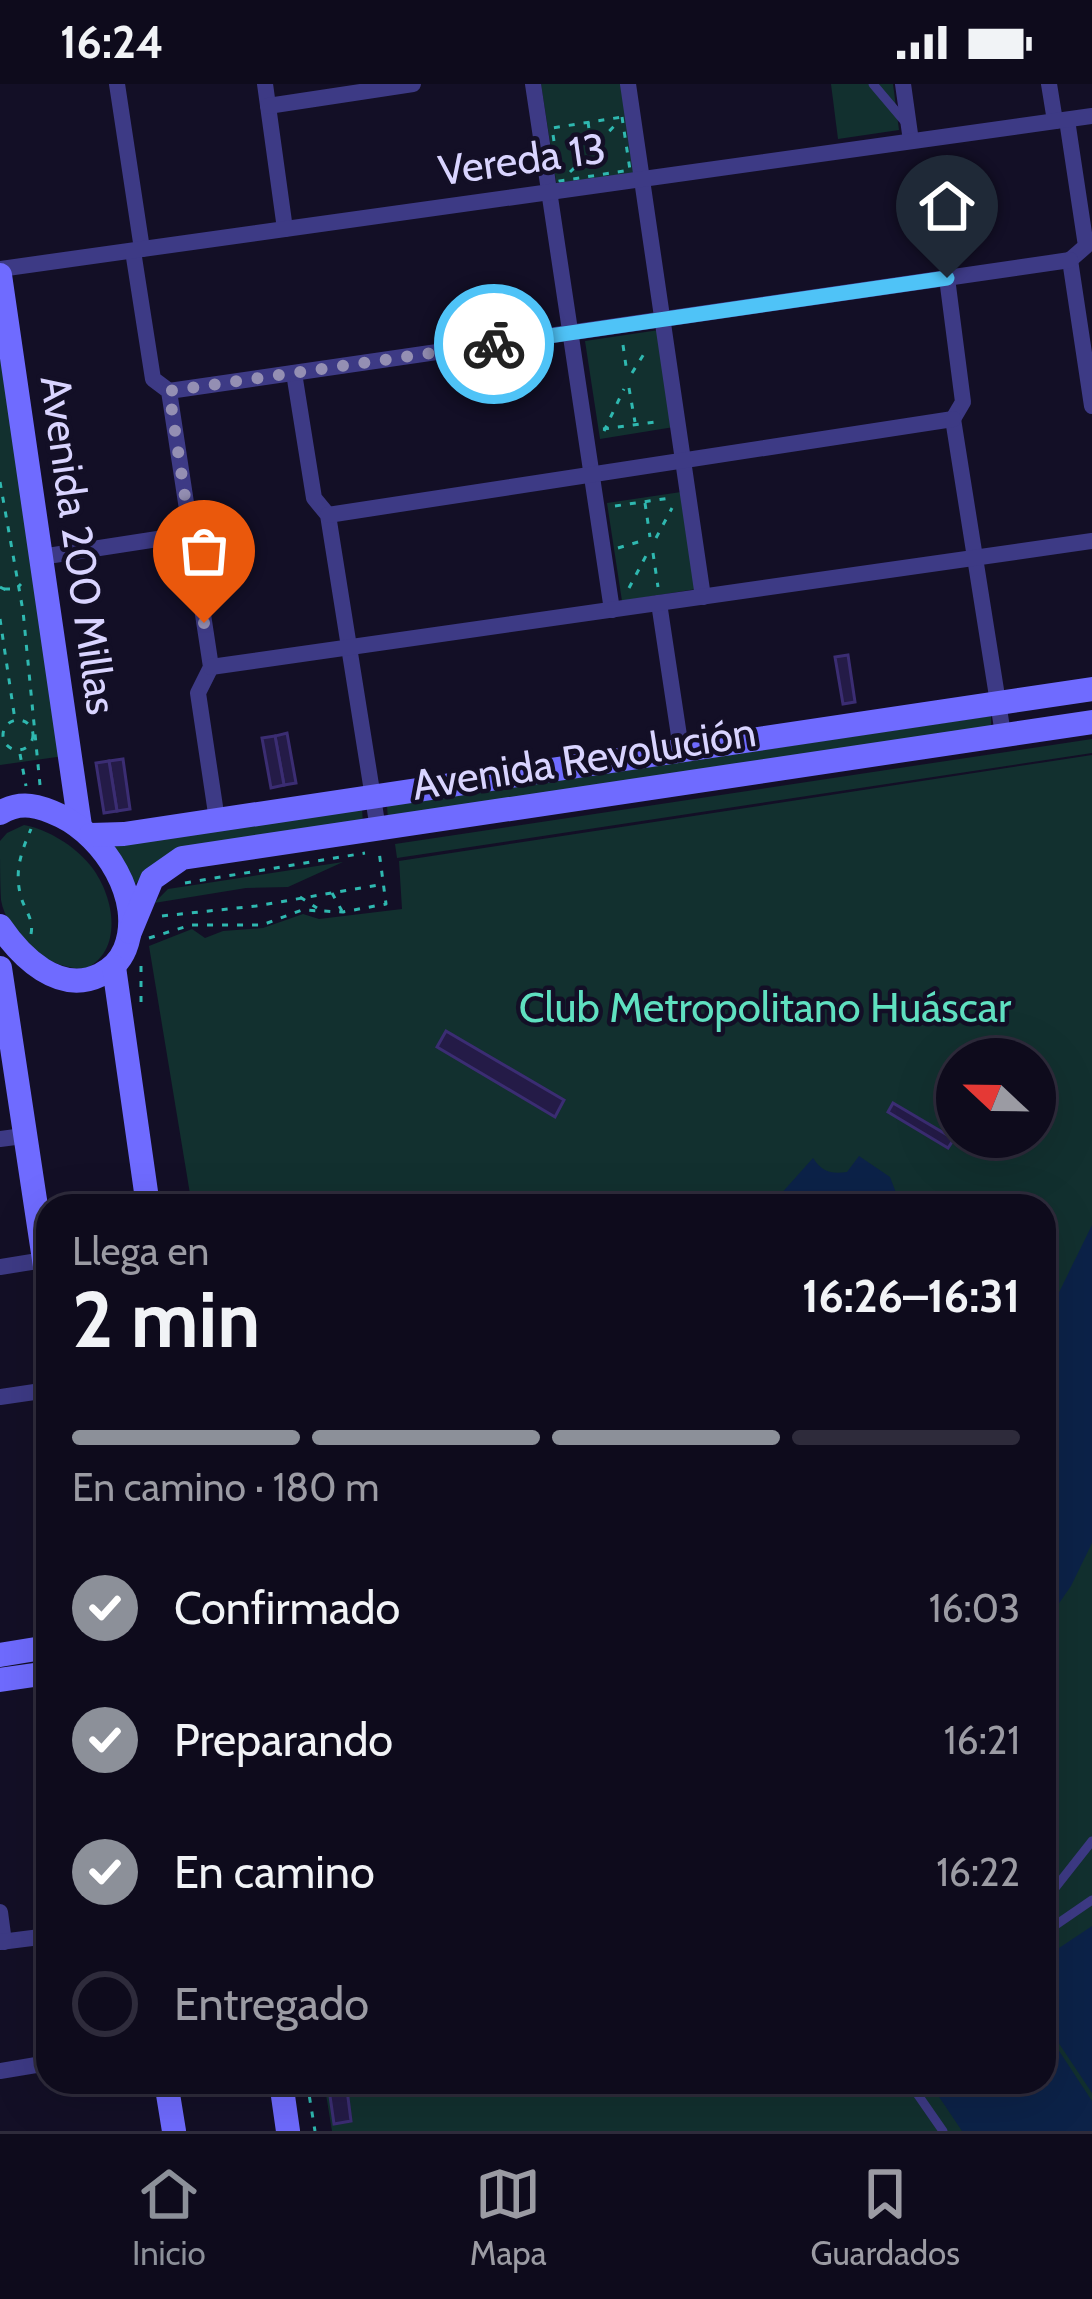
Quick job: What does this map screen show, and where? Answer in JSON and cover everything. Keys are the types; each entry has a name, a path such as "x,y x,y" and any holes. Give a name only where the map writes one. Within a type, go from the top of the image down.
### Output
{"street":[{"path":"117,84 153,379 169,391 211,668 198,693 217,820"},
{"path":"265,84 285,229"},
{"path":"268,106 408,84"},
{"path":"533,84 612,610"},
{"path":"628,84 658,328 703,597"},
{"path":"903,84 910,134"},
{"path":"169,391 570,332 658,328 1070,260 1086,246 1061,120 1049,84"},
{"name":"Vereda 13","path":"0,272 642,179 910,134 1092,116"},
{"path":"1070,260 1092,402"},
{"name":"Avenida 200 Millas","path":"0,272 86,830"},
{"path":"947,278 963,402 953,418 1003,734"},
{"path":"294,373 314,498 328,515 377,829"},
{"path":"328,515 953,418"},
{"path":"41,557 190,534"},
{"path":"211,668 612,610 659,597 703,597 1092,541"},
{"path":"659,597 681,749"},
{"name":"Avenida Revolución","path":"86,830 124,835 1092,689"},
{"name":"Avenida Revolución","path":"114,967 138,934 152,879 182,858 1092,722"},
{"path":"0,813 33,800 86,830 110,857 138,934"},
{"path":"0,926 22,954 55,976 93,978 114,967 146,1194"},
{"path":"0,968 12,1137 36,1229"},
{"path":"0,1267 36,1261"},
{"path":"0,1397 36,1392"},
{"path":"0,1655 36,1649"},
{"path":"0,1680 36,1674"},
{"path":"0,1912 2,1942 36,1938"},
{"path":"0,2071 36,2065"},
{"path":"168,2094 174,2131"},
{"path":"283,2094 288,2131"}],"lane":[{"path":"873,84 910,134"},
{"path":"1056,1887 1092,1841"},
{"path":"1056,1925 1092,1900"},
{"path":"917,2094 943,2131"}],"path":[{"path":"622,117 630,170 560,181 552,128 622,117"},
{"path":"599,142 622,117"},
{"path":"588,122 591,143"},
{"path":"622,342 629,373 658,328"},
{"path":"603,431 626,389 635,426"},
{"path":"601,415 603,431"},
{"path":"603,431 669,420"},
{"path":"0,482 23,611 33,800 18,869 20,896 33,928 22,954"},
{"path":"611,507 679,496 650,539 617,548"},
{"path":"645,502 650,539"},
{"path":"622,581 624,597 650,553 659,597"},
{"path":"0,586 4,589 0,596"},
{"path":"0,620 15,720"},
{"path":"15,720 28,722 31,743 20,751 9,748 6,727 15,720"},
{"path":"20,751 33,800"},
{"path":"138,934 141,940 191,925 262,925 302,910 343,912 386,904 378,848 356,857 175,885"},
{"path":"138,934 298,896 384,884"},
{"path":"331,892 343,912"},
{"path":"298,896 318,909"},
{"path":"138,934 141,1021"},
{"path":"309,2094 315,2131"}],"green space":[{"path":"541,84 621,84 635,174 557,187"},
{"path":"831,84 893,84 899,130 838,139"},
{"path":"0,326 64,756 0,765"},
{"path":"659,330 674,427 600,439 585,341"},
{"path":"681,492 696,589 622,601 607,503"},
{"path":"991,716 991,730 388,820 387,806"},
{"path":"1092,739 1092,753 397,858 395,844"},
{"name":"Club Metropolitano Huáscar","path":"1092,755 1092,2131 332,2131 326,2094 1056,2094 1056,1194 190,1194 149,946 192,929 205,938 223,931 263,928 303,914 319,919 402,909 399,861"},
{"path":"362,809 363,824 153,867 133,886 114,845"},
{"path":"24,825 76,851 105,890 111,934 99,959 87,968 46,958 21,938 5,913 0,841"},
{"path":"343,862 288,887 246,888 154,903 168,889"}],"water":[{"path":"859,1156 890,1177 896,1194 781,1194 813,1158 823,1169 847,1172"},
{"path":"1092,1225 1092,1543 1056,1608 1056,1298"},
{"path":"1092,1926 1092,2093 1056,2039 1056,1950"},
{"path":"1056,2046 1092,2101 1092,2131 962,2131 937,2094 1056,2094"}],"building":[{"path":"848,655 855,702 843,704 835,657"},
{"path":"287,733 296,783 284,785 275,736"},
{"path":"275,736 284,785 271,788 262,738"},
{"path":"123,759 130,809 117,811 109,761"},
{"path":"109,761 117,811 104,813 96,763"},
{"path":"446,1031 564,1100 555,1117 437,1047"},
{"path":"893,1103 936,1128 936,1141 888,1112"},
{"path":"330,2094 348,2094 351,2121 334,2124"}],"way so far":[{"path":"204,623 169,391 494,344"}],"route":[{"path":"494,344 947,278"}]}
